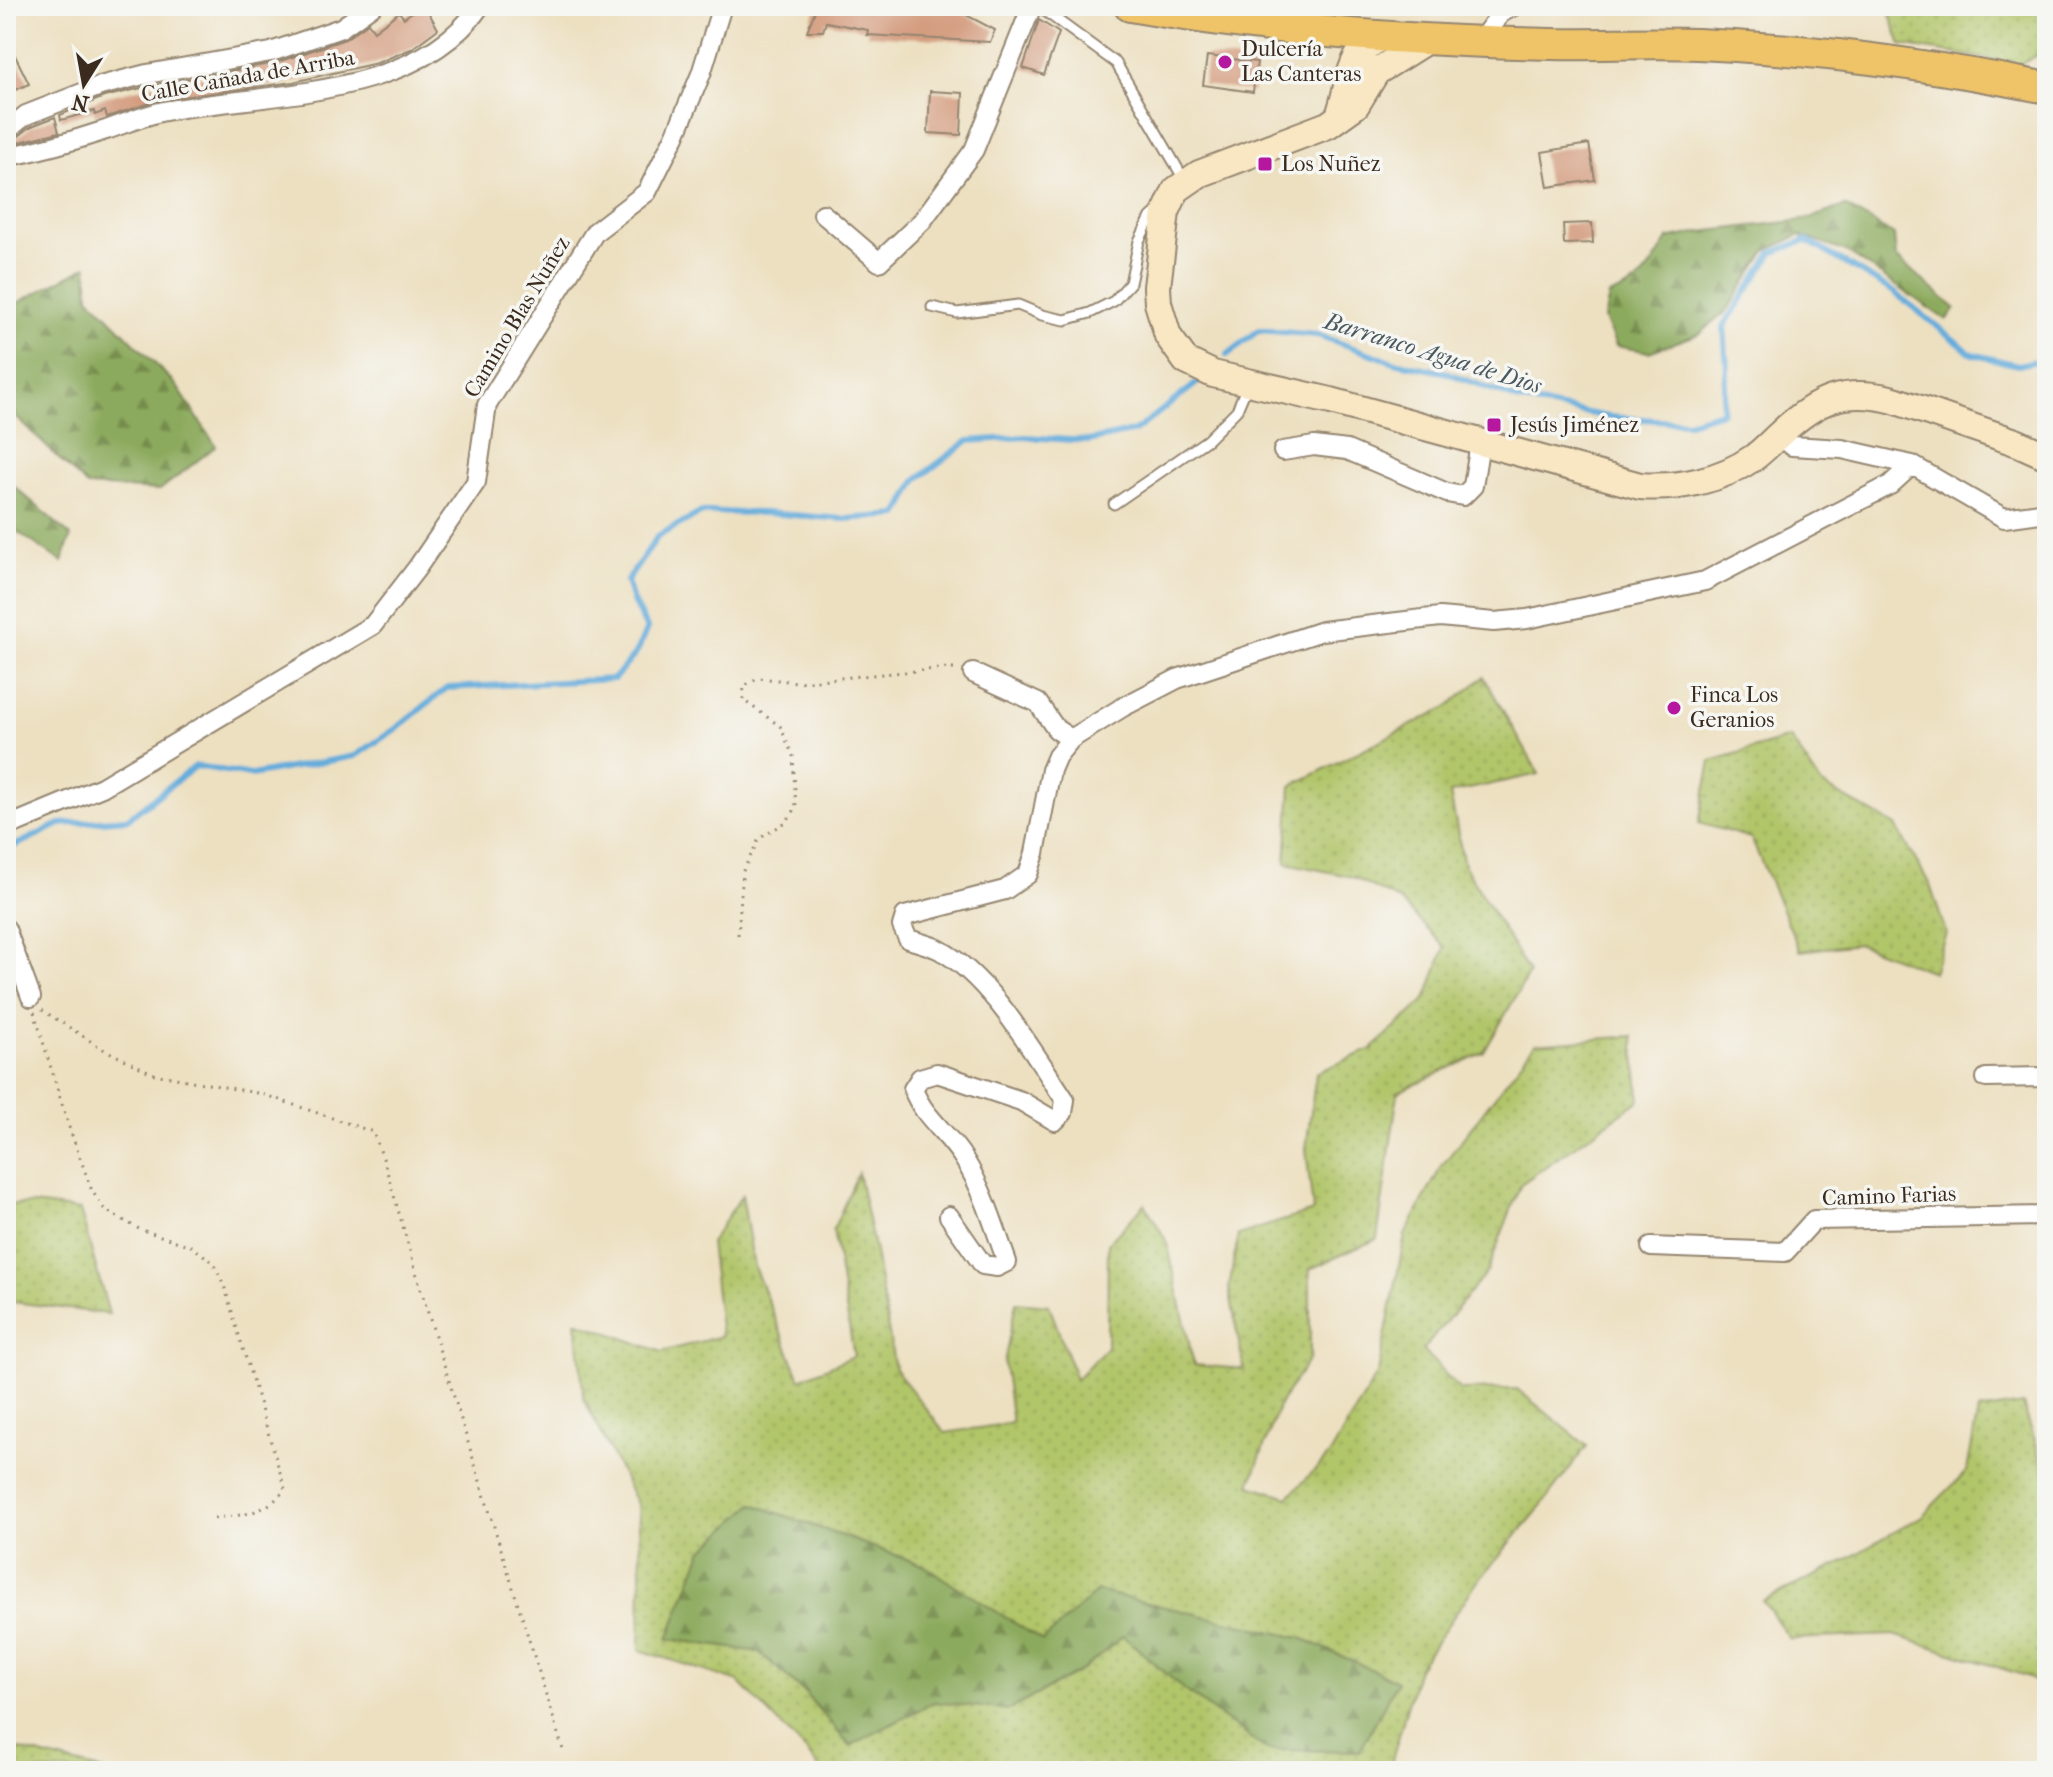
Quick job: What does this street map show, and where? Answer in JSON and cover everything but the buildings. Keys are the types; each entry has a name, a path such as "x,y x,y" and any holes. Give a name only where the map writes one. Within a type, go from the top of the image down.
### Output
{"main road":[{"path":"1130,6 1365,39 1699,44 1880,60 2047,88"},
{"path":"1319,31 1363,71"},
{"path":"1430,38 1363,71 1348,91 1339,116 1314,132 1199,174 1177,191 1157,287 1158,303 1168,336 1186,361 1199,369 1249,383 1331,401 1620,481 1664,488 1704,480 1743,465 1756,457 1803,412 1836,397 1874,395 2018,443 2047,456"},
{"path":"1363,71 1357,53 1365,39"}],"street":[{"path":"6,131 26,115 100,86 147,74 271,52 341,28 372,6"},
{"name":"Calle Cañada de Arriba","path":"6,157 53,148 168,110 260,99 364,81 428,54 467,26 480,6"},
{"name":"Camino Blas Nuñez","path":"6,827 102,787 373,625 476,482 487,405 595,232 647,192 701,74 722,6"},
{"path":"823,214 879,262 922,221 974,150 1035,6"},
{"path":"1481,40 1501,13 1514,6"},
{"path":"1777,436 1792,446 1842,449 1912,465 2004,518 2047,512"},
{"path":"1283,451 1314,446 1347,450 1447,493 1463,496 1473,486 1480,443"},
{"path":"949,1216 983,1265 997,1267 1007,1262 981,1189 951,1140 918,1104 913,1089 920,1078 937,1073 1021,1101 1055,1121 1063,1113 1065,1100 1012,1021 966,968 937,949 908,939 902,926 905,916 1005,890 1028,874 1051,770 1057,756 1071,739 1177,679 1322,631 1440,617 1494,622 1527,619 1705,581 1890,485 1912,465"},
{"path":"973,673 1038,703 1056,729 1071,739"},
{"path":"6,929 31,997"},
{"path":"1986,1078 2047,1077"},
{"name":"Camino Farias","path":"1651,1247 1785,1252 1814,1220 2047,1216"}],"lane":[{"path":"932,307 957,313 1018,305 1065,320 1090,313 1114,301 1130,283 1139,241 1151,217 1177,191 1116,63 1035,6"},
{"path":"1114,504 1207,440 1237,410 1249,383"}],"path":[{"path":"738,935 743,871 759,839 786,822 796,808 793,756 780,726 743,700 744,686 759,678 797,682 948,668 973,673"},
{"path":"212,1518 248,1515 277,1501 285,1489 224,1285 213,1262 191,1246 139,1229 105,1210 92,1191 32,1004 103,1049 154,1074 262,1094 373,1132 564,1753"}],"green space":[{"path":"1887,6 1973,6 1979,12 2047,12 2047,50 2021,64 1901,45"},
{"path":"1845,206 1894,235 1896,257 1956,309 1946,320 1849,253 1799,235 1766,251 1727,311 1699,334 1649,352 1616,346 1604,319 1609,296 1638,281 1668,239 1700,232 1804,220"},
{"path":"87,266 89,297 176,385 216,446 160,490 87,486 6,407 6,309"},
{"path":"6,479 71,536 62,562 6,524"},
{"path":"1484,677 1539,774 1450,793 1464,865 1529,973 1484,1052 1398,1092 1377,1239 1310,1269 1310,1358 1280,1403 1250,1485 1288,1497 1329,1456 1378,1373 1405,1235 1441,1167 1535,1044 1633,1036 1640,1100 1521,1184 1487,1272 1423,1350 1460,1390 1517,1389 1587,1446 1480,1578 1418,1668 1389,1771 821,1771 806,1751 739,1682 640,1650 638,1506 584,1399 576,1321 662,1352 721,1336 710,1243 742,1195 754,1267 800,1379 854,1356 833,1230 858,1173 895,1369 945,1433 1012,1423 1004,1363 1016,1302 1049,1305 1076,1379 1107,1347 1108,1244 1145,1204 1167,1242 1194,1365 1244,1369 1229,1288 1238,1235 1313,1211 1306,1149 1316,1073 1372,1049 1426,999 1445,947 1399,900 1353,877 1286,863 1291,786 1447,707"},
{"path":"1790,738 1821,784 1896,826 1930,885 1946,933 1933,972 1859,944 1800,951 1751,838 1699,823 1711,761"},
{"path":"33,1204 80,1210 109,1314 6,1301 6,1205"},
{"path":"2023,1404 2047,1478 2047,1690 2026,1676 1894,1635 1790,1639 1763,1601 1837,1565 1922,1516 1967,1471 1978,1411"},
{"path":"753,1504 923,1565 1043,1641 1097,1591 1304,1639 1397,1681 1360,1751 1267,1750 1186,1691 1123,1636 1084,1669 1009,1710 934,1702 850,1746 804,1692 759,1652 668,1639 702,1551"},
{"path":"6,1746 104,1771 6,1771"}],"waterway":[{"name":"Barranco Agua de Dios","path":"1227,355 1259,330 1317,335 1394,362 1448,373 1519,400 1609,417 1688,422 1722,412 1727,369 1724,326 1772,253 1806,240 1894,292 1972,354 2018,365 2047,359"},
{"name":"Barranco Agua de Dios","path":"6,850 60,824 127,819 196,766 251,775 355,756 397,728 447,688 614,679 637,652 647,628 633,602 627,581 658,536 702,512 844,519 898,515 917,479 968,441 1025,437 1088,441 1135,431 1201,380"}],"place":[{"name":"Dulcería Las Canteras","path":"1225,62"},
{"name":"Los Nuñez","path":"1265,164"},
{"name":"Jesús Jiménez","path":"1494,425"},
{"name":"Finca Los Geranios","path":"1674,708"}]}
